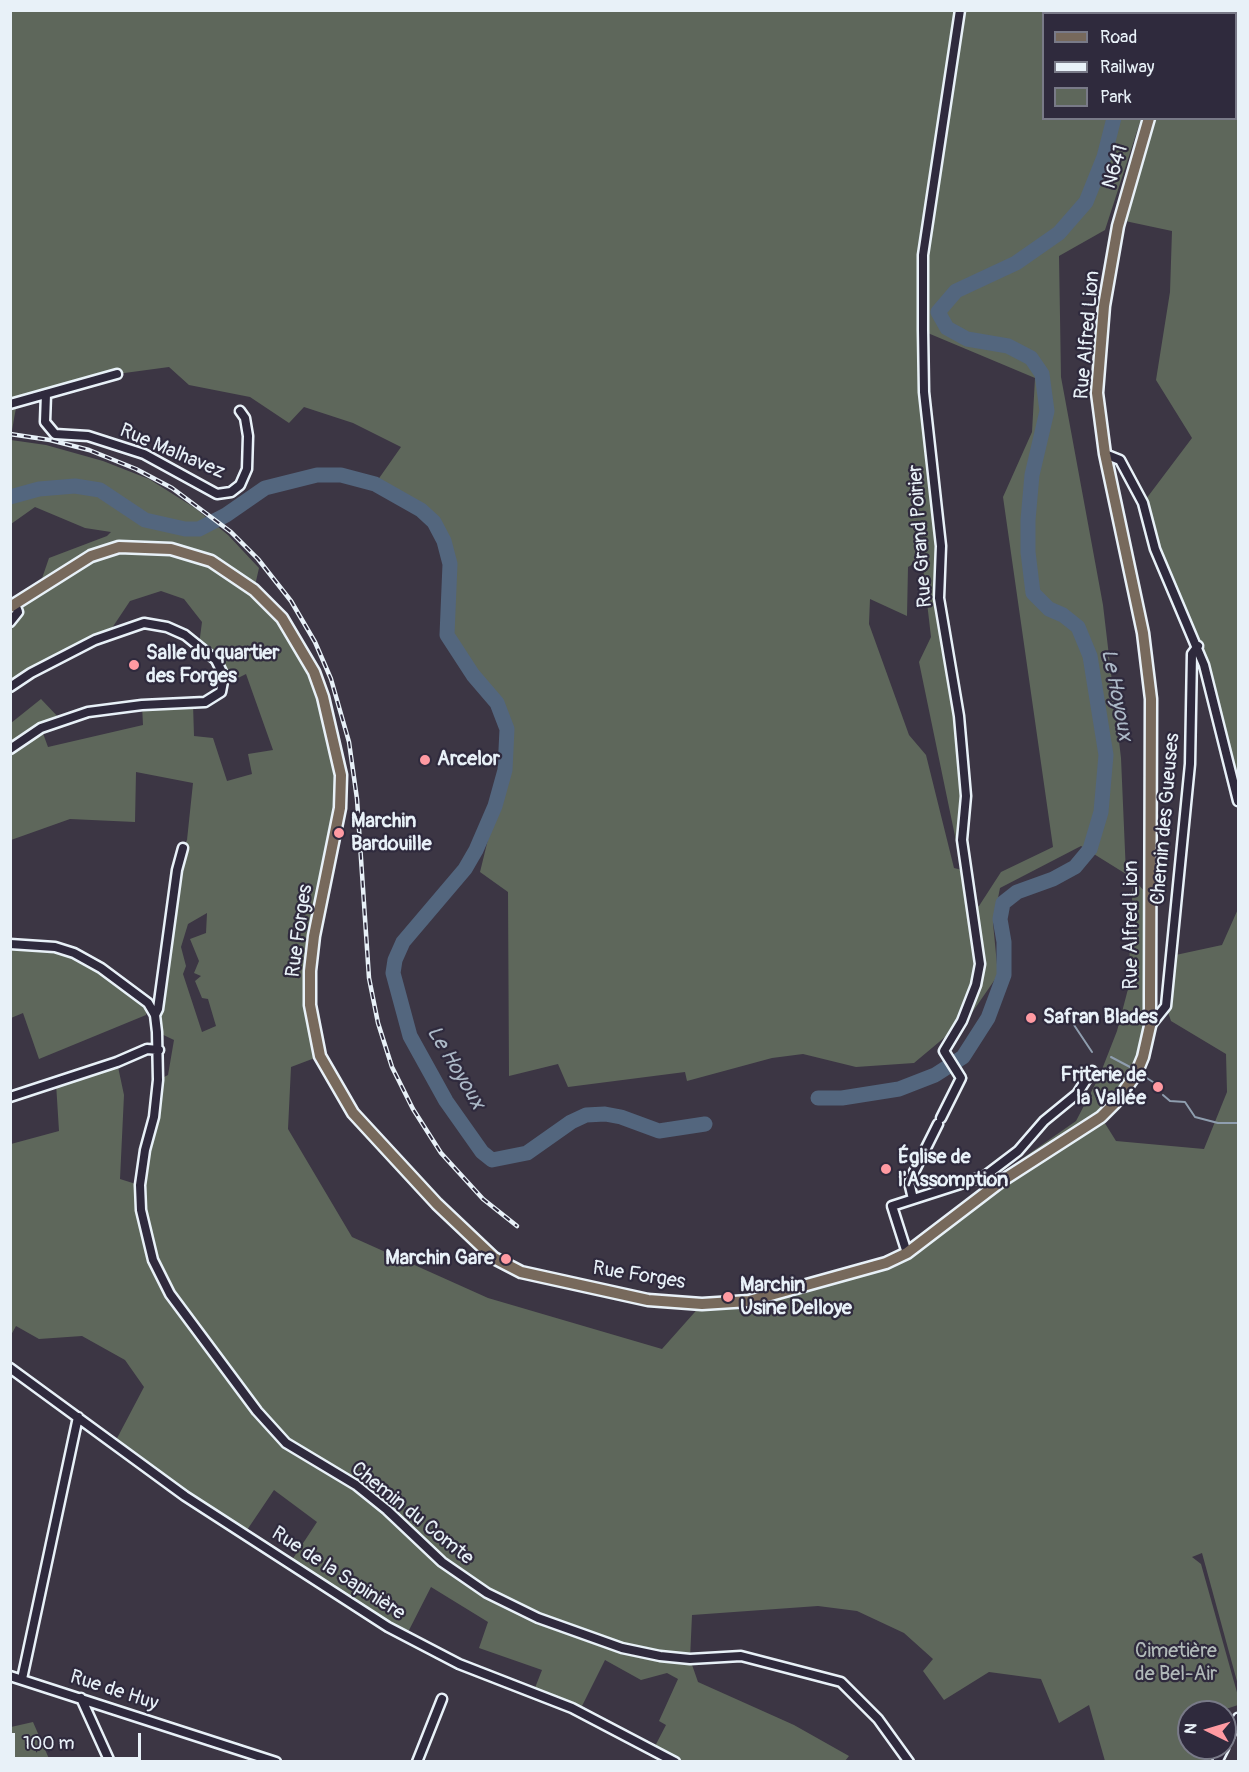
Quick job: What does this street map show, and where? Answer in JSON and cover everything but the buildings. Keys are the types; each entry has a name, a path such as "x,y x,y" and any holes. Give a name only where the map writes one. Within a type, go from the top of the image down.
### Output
{"main road":[{"name":"N641","path":"1118,226 1148,120"},
{"name":"Rue Alfred Lion","path":"908,1253 1000,1182 1101,1117 1117,1101 1136,1074 1150,1026 1151,699 1143,633 1105,454 1097,393 1104,306 1118,226"},
{"name":"Rue Forges","path":"13,606 91,556 119,547 171,549 211,561 254,590 282,618 299,644 320,689 331,724 341,775 340,808 314,936 310,971 310,1005 320,1056 353,1113 437,1204 494,1258 521,1272 648,1300 702,1304 749,1300 886,1263 908,1253"}],"street":[{"name":"Rue Grand Poirier","path":"913,1199 909,1182 961,1078 944,1051 962,1021 976,986 980,964 962,840 966,796 959,716 939,598 941,546 924,392 923,255 960,10"},
{"path":"10,404 117,374"},
{"name":"Rue Malhavez","path":"46,394 45,422 55,434 88,436 144,454 217,494 231,492 240,485 247,469 248,436 240,411"},
{"path":"1105,454 1120,459 1143,503 1155,549 1198,646 1239,801"},
{"path":"10,622 18,612 13,606"},
{"path":"10,687 95,640 144,623 166,627 185,635 216,660 224,676 221,692 205,702 141,705 88,712 41,728 10,749"},
{"name":"Chemin des Gueuses","path":"1150,1026 1166,1006 1190,764 1192,654 1198,646"},
{"name":"Chemin du Comte","path":"183,848 173,899 158,1009 155,1015 159,1050 154,1117 140,1185 141,1210 153,1260 170,1294 257,1411 286,1443 356,1485 387,1510 442,1562 487,1593 537,1618 622,1648 660,1656 690,1659 741,1656 841,1682 878,1719 909,1761"},
{"path":"10,944 55,946 74,952 131,988 148,1003 155,1015"},
{"path":"10,1097 117,1062 147,1049 159,1050"},
{"path":"908,1253 892,1206 985,1176 1018,1151 1044,1120 1077,1094 1092,1071"},
{"name":"Rue de la Sapinière","path":"10,1368 185,1496 388,1627 459,1664 572,1708 675,1761"},
{"path":"22,1679 78,1417"},
{"name":"Rue de Huy","path":"10,1676 276,1761"},
{"path":"81,1698 110,1761"},
{"path":"417,1761 442,1699"}],"green space":[{"path":"11,11 1149,11 1042,12 1042,120 1141,120 1105,230 1059,256 1061,377 1103,605 1121,758 1126,874 1081,846 1000,888 993,923 998,975 969,1017 914,1063 856,1067 803,1054 772,1058 687,1081 685,1072 568,1087 558,1064 509,1076 508,892 480,872 505,770 507,729 497,703 473,675 447,635 450,564 444,541 434,523 421,510 375,484 401,447 353,423 304,407 289,423 250,397 189,385 169,367 117,374 17,402 11,436","holes":["923,331 1035,378 1032,432 1003,497 1053,847 1001,872 979,906 973,908 962,840 964,759 939,598 941,546","922,559 931,637 919,662 962,870 954,868 926,755 909,735 869,624 870,599 907,616 908,567"]},
{"path":"1238,11 1238,801 1204,665 1181,612 1143,503 1192,438 1156,380 1170,292 1172,231 1125,221 1154,120 1237,120 1237,12 1160,12"},
{"name":"Cimetière de Bel-Air","path":"11,440 46,445 103,461 149,479 195,508 228,535 259,568 254,590 282,618 314,672 341,775 310,971 320,1056 291,1067 288,1129 352,1237 488,1298 662,1349 702,1304 749,1301 907,1253 990,1181 1076,1121 1099,1077 1117,1031 1128,989 1133,879 1150,897 1150,994 1143,1057 1101,1117 1116,1141 1204,1149 1227,1092 1226,1054 1171,1021 1166,1006 1171,956 1222,945 1238,909 1238,1685 1202,1553 1192,1557 1201,1564 1238,1696 1238,1705 1237,1700 1177,1700 1177,1760 1217,1761 1105,1761 1089,1705 1059,1723 1041,1679 989,1672 944,1700 923,1671 933,1659 904,1633 857,1611 818,1606 692,1615 690,1659 698,1682 794,1725 849,1756 845,1761 675,1761 653,1750 666,1725 659,1721 678,1679 667,1673 641,1680 605,1660 579,1712 533,1693 542,1670 479,1648 488,1622 431,1587 406,1636 290,1563 317,1522 274,1490 245,1533 114,1444 144,1387 125,1360 82,1336 39,1339 16,1326 11,1335 11,1144 59,1131 56,1083 117,1062 124,1095 120,1179 139,1185 158,1080 168,1075 174,1040 157,1032 155,1015 183,848 187,840 193,783 136,772 135,822 70,819 11,840 11,723 41,699 61,720 41,728 48,747 143,725 142,705 193,704 194,736 213,738 227,781 252,774 248,754 273,750 246,674 224,685 224,676 199,645 202,622 184,599 161,591 130,601 108,634 11,687 11,607 38,590 49,558 107,536 111,532 85,528 35,507 11,524","holes":["207,913 206,933 190,939 199,961 194,973 201,976 195,981 202,998 208,999 216,1026 202,1032 183,974 186,966 181,947 188,924"]},
{"path":"11,944 74,953 148,1003 146,1015 39,1059 23,1013 11,1018"},
{"path":"33,1722 50,1761 11,1761 11,1727"}],"waterway":[{"name":"Le Hoyoux","path":"818,1098 842,1098 899,1089 935,1075 963,1057 988,1018 1004,975 1004,942 1000,919 1003,903 1017,892 1053,879 1075,867 1090,849 1101,812 1106,755 1090,656 1078,627 1063,615 1049,609 1033,593 1028,552 1032,475 1047,411 1042,374 1031,358 1008,346 967,339 947,328 938,312 956,291 1016,263 1059,233 1086,202 1104,157 1113,120"},
{"name":"Le Hoyoux","path":"10,497 39,489 75,486 100,490 145,520 185,529 199,529 226,515 265,488 317,475 341,475 375,484 421,510 434,522 444,541 450,564 447,635 473,675 497,703 507,729 505,770 495,806 476,850 465,869 403,942 395,960 393,973 410,1036 446,1101 482,1152 492,1160 527,1153 571,1122 586,1115 605,1114 621,1117 659,1131 705,1124"},
{"path":"1068,1016 1092,1052"},
{"path":"1111,1057 1130,1067"},
{"path":"1142,1075 1153,1082"},
{"path":"1163,1095 1170,1101 1185,1102 1195,1117 1218,1123 1238,1123"}],"railway":[{"path":"10,434 50,440 89,450 136,469 172,488 231,532 258,559 291,601 315,642 331,679 349,742 357,799 369,978 378,1023 392,1067 413,1109 441,1153 483,1199 517,1226"}],"place":[{"name":"Salle du quartier des Forges","path":"134,665"},
{"name":"Arcelor","path":"425,760"},
{"name":"Marchin Bardouille","path":"339,833"},
{"name":"Safran Blades","path":"1031,1018"},
{"name":"Friterie de la Vallée","path":"1158,1087"},
{"name":"Église de l'Assomption","path":"886,1169"},
{"name":"Marchin Gare","path":"506,1259"},
{"name":"Marchin Usine Delloye","path":"728,1297"}]}
